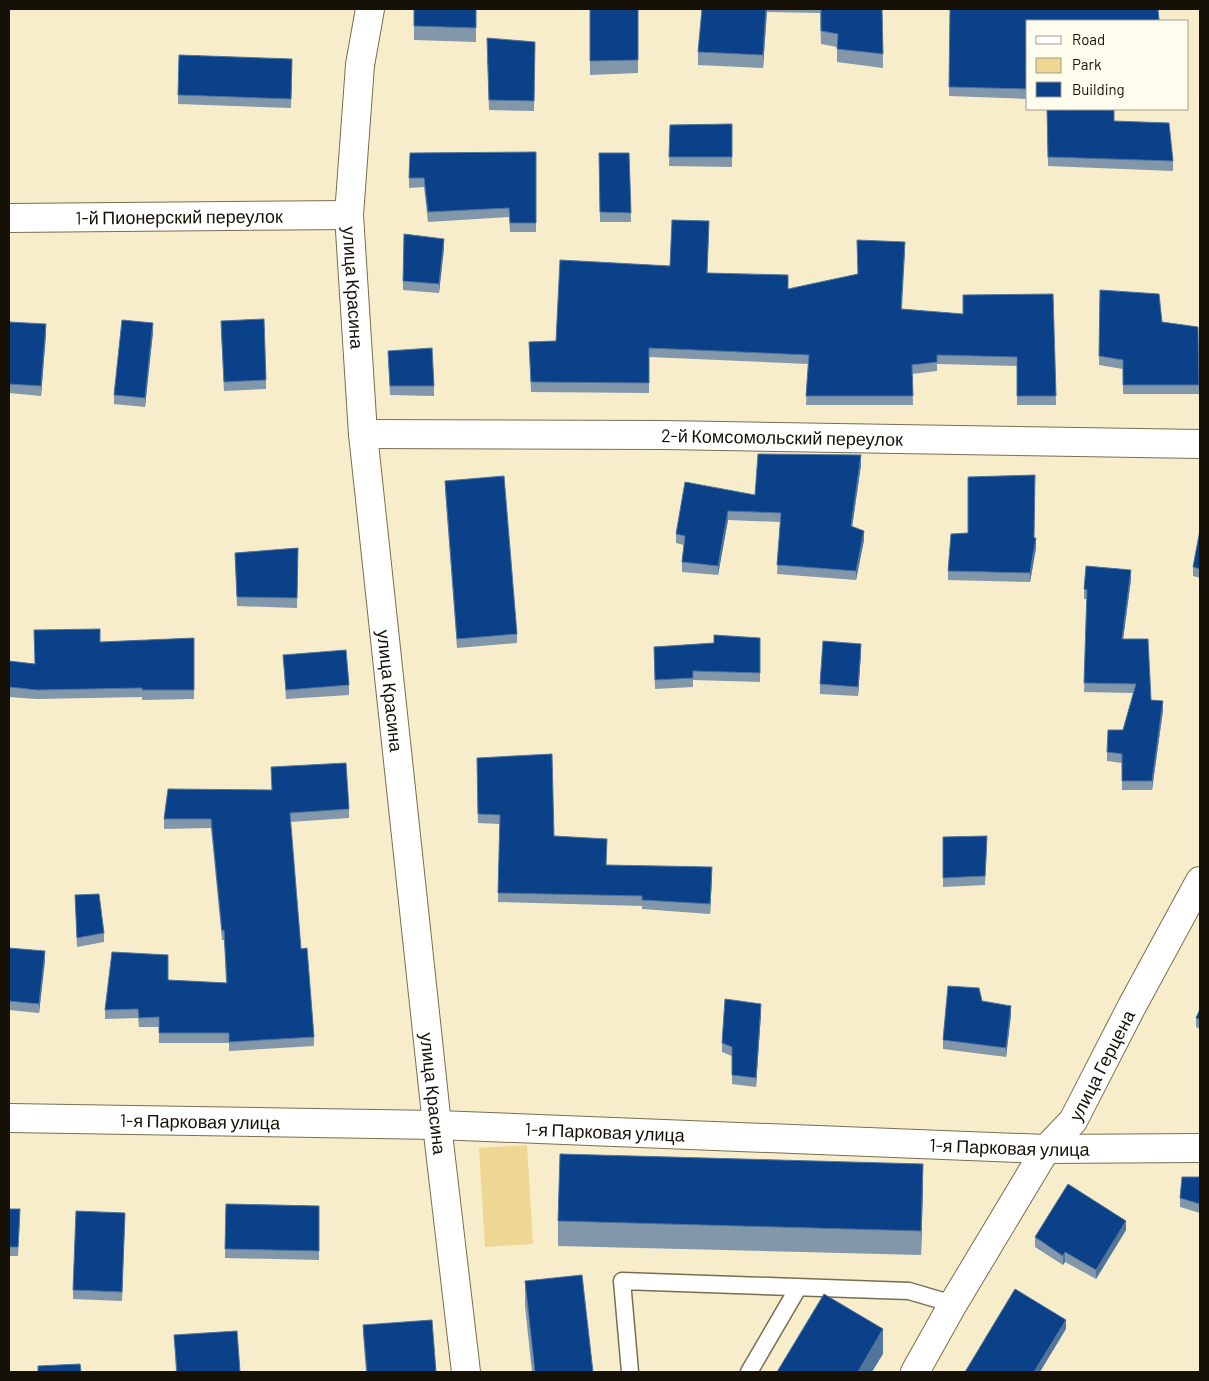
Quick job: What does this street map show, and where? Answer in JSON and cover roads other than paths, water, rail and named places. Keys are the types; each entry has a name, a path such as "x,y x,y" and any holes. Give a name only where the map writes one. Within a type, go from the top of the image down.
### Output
{"street":[{"name":"улица Красина","path":"370,9 360,65 349,215 363,434 436,1125 466,1372"},
{"name":"1-й Пионерский переулок","path":"9,218 349,215"},
{"name":"2-й Комсомольский переулок","path":"363,434 664,435 1200,444"},
{"name":"улица Герцена","path":"915,1372 953,1304 1046,1149 1073,1121 1132,1006 1200,881"},
{"name":"1-я Парковая улица","path":"9,1118 436,1125 1046,1149 1200,1148"}],"lane":[{"path":"630,1372 622,1281 909,1292 953,1304"},
{"path":"750,1372 798,1288"}]}
